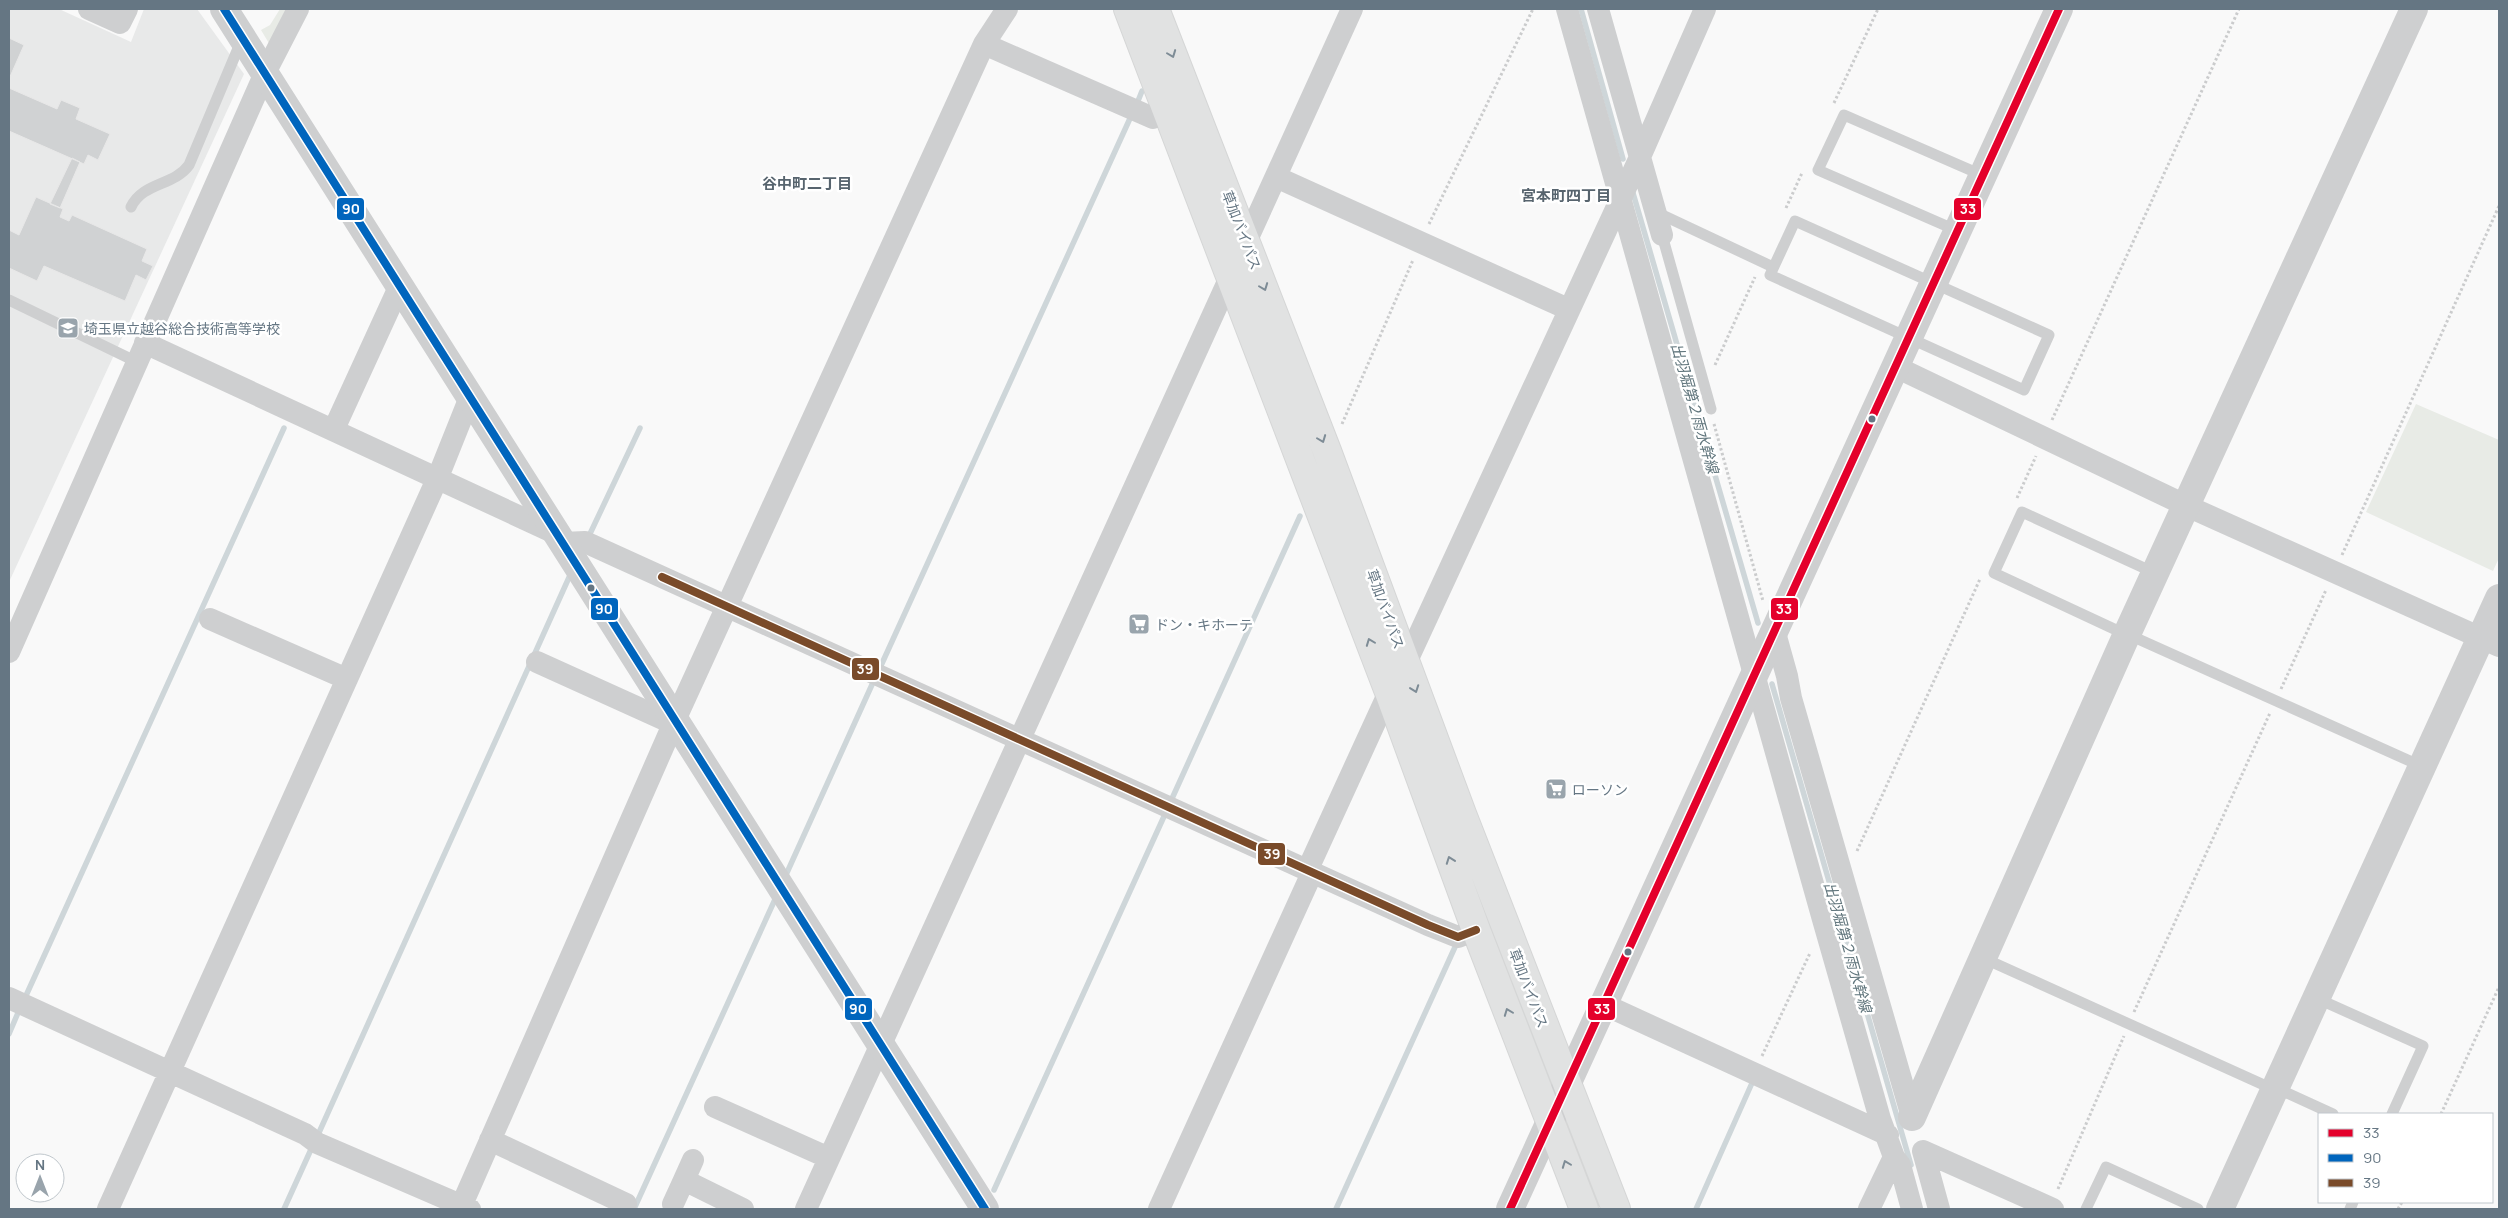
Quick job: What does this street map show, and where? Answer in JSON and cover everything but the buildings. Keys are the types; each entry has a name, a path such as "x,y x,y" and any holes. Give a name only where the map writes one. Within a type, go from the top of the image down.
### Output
{"highway":[{"name":"草加バイパス","path":"1128,9 1232,276 1389,692 1476,930 1584,1209"},
{"name":"草加バイパス","path":"1155,9 1245,240 1567,1087 1616,1209"}],"street":[{"path":"89,9 120,23 127,9"},
{"path":"224,9 560,538 674,722 985,1209"},
{"path":"9,651 265,73 298,9"},
{"path":"806,1209 1018,740 1232,276 1245,240 1276,177 1352,9"},
{"path":"1567,9 1880,1119 1888,1135 1894,1157 1900,1165 1912,1209"},
{"path":"1598,9 1660,224"},
{"path":"1406,664 1619,198 1640,156 1705,9"},
{"path":"1510,1209 2059,9"},
{"path":"1912,1117 2155,573 2414,9"},
{"path":"9,998 305,1134 317,1144 464,1208 490,1140 674,722 999,13"},
{"path":"984,44 1153,118 1168,113"},
{"path":"1276,177 1568,309"},
{"path":"334,430 400,285"},
{"path":"141,352 334,430 438,477 560,538 585,542 1018,740 1458,937 1476,930"},
{"path":"1896,367 2187,506 2490,642"},
{"path":"108,1209 438,477 470,397"},
{"path":"2220,1209 2421,766 2490,642 2499,598"},
{"path":"210,619 347,680"},
{"path":"1774,635 1912,1117"},
{"path":"537,662 674,722"},
{"path":"1159,1209 1389,692"},
{"path":"1605,1004 1888,1135"},
{"path":"715,1107 829,1158"},
{"path":"490,1140 626,1204"},
{"path":"1939,1209 1923,1151 2053,1209"},
{"path":"1869,1209 1894,1157"},
{"path":"673,1204 692,1160"},
{"path":"684,1180 743,1209"}],"lane":[{"path":"131,207 140,194 178,176 189,165 242,37"},
{"path":"1959,231 1818,170 1844,115 1984,176"},
{"path":"1795,221 2049,335 2024,390 1770,275 1773,267 1795,221"},
{"path":"1660,224 1762,261 1773,267"},
{"path":"1660,224 1711,409"},
{"path":"9,300 141,352"},
{"path":"2155,573 2022,512 1994,573 2127,635 2421,766"},
{"path":"1983,958 2331,1113"},
{"path":"2316,998 2423,1046 2392,1113"},
{"path":"2086,1209 2106,1167 2198,1209"}],"path":[{"path":"1831,108 1878,9"},
{"path":"1783,216 1803,171"},
{"path":"1705,386 1762,261"},
{"path":"1711,409 1774,635"},
{"path":"1753,1074 1824,923"},
{"path":"2441,1113 2499,987"}],"shaded area":[{"name":"埼玉県立越谷総合技術高等学校","path":"9,9 59,9 131,42 144,9 197,9 244,74 9,582"},
{"path":"280,9 289,9 270,45 261,30 270,25"},
{"path":"2416,404 2499,440 2499,558 2493,571 2366,512"}],"waterway":[{"name":"出羽堀第２雨水幹線","path":"1581,9 1623,159"},
{"path":"1136,106 1142,91"},
{"path":"879,670 1132,114"},
{"name":"出羽堀第２雨水幹線","path":"1633,193 1758,623"},
{"path":"24,1000 284,428"},
{"path":"588,538 640,428"},
{"path":"1170,803 1300,516"},
{"path":"317,1137 571,573"},
{"path":"785,877 875,678"},
{"name":"出羽堀第２雨水幹線","path":"1772,684 1911,1165"},
{"path":"994,1190 1166,812"},
{"path":"634,1209 777,895"},
{"path":"1336,1209 1455,947"},
{"path":"9,1034 20,1008"},
{"path":"1696,1209 1752,1083"},
{"path":"284,1209 313,1145"}],"transit line":[{"name":"90","path":"224,9 985,1209"},
{"name":"33","path":"1510,1209 2059,9"},
{"name":"39","path":"662,577 1428,925 1458,937 1476,930"}],"place":[{"name":"埼玉県立越谷総合技術高等学校","path":"68,328"},
{"name":"ドン・キホーテ","path":"1139,624"},
{"name":"ローソン","path":"1556,789"}],"district":[{"name":"谷中町二丁目","path":"807,183"},
{"name":"宮本町四丁目","path":"1566,195"}]}
